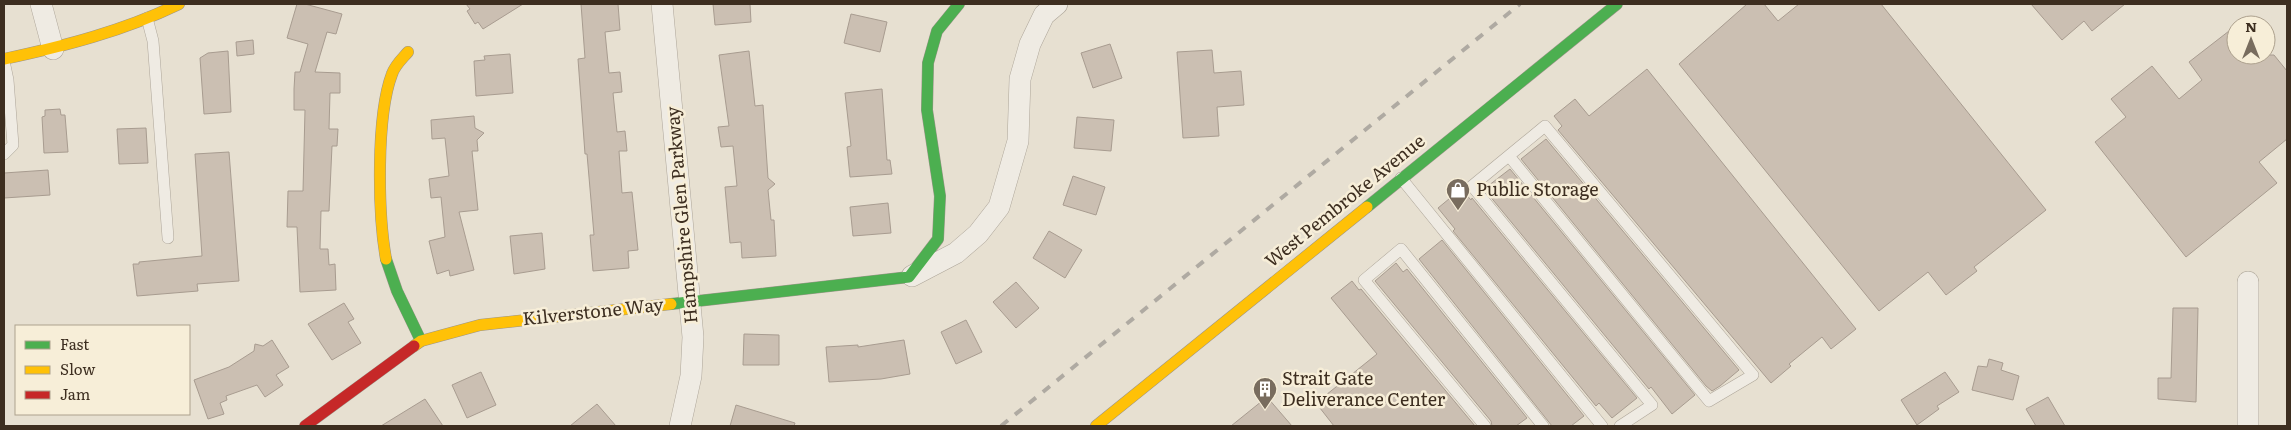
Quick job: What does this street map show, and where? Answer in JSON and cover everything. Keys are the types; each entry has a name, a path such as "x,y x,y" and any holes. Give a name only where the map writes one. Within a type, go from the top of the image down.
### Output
{"street":[{"path":"40,4 53,49"},
{"path":"4,60 53,49 110,32 179,4"},
{"name":"Hampshire Glen Parkway","path":"662,4 692,337 690,376 680,426"},
{"path":"909,277 938,239 940,196 927,110 928,63 936,31 959,4"},
{"name":"Kilverstone Way","path":"305,426 421,341 480,325 909,277 956,253 978,234 999,207 1018,141 1020,79 1030,44 1044,15 1057,4"},
{"name":"West Pembroke Avenue","path":"1096,426 1617,4"},
{"path":"408,52 392,72 385,99 381,216 386,258 397,290 421,341"},
{"path":"2248,282 2248,426"}],"lane":[{"path":"147,18 153,41 168,238"},
{"path":"4,60 8,80 13,145 4,154"},
{"path":"1509,156 1709,401 1753,375 1545,126 1472,186 1652,404 1620,426"},
{"path":"1401,178 1602,426"},
{"path":"1485,426 1364,280 1401,249 1543,426"}],"building":[{"path":"297,4 305,4 342,14 336,34 327,32 315,72 340,73 340,93 330,93 329,129 338,129 337,146 332,146 329,211 321,211 320,249 328,249 329,265 335,264 336,290 300,292 297,227 287,227 288,191 303,191 305,110 294,110 294,89 295,72 300,72 308,44 287,38"},
{"path":"466,4 523,4 483,29 478,22 475,24 467,11 470,9"},
{"path":"581,4 618,4 620,30 605,32 609,73 620,72 622,92 613,93 617,132 625,131 627,151 619,151 622,193 632,192 638,250 628,251 629,268 593,271 590,235 594,235 587,154 585,154 578,59 585,58"},
{"path":"713,4 750,4 751,22 715,25"},
{"path":"1747,4 1764,4 1778,21 1799,4 1881,4 2046,210 1974,267 1977,271 1946,295 1928,272 1879,311 1679,64"},
{"path":"2031,4 2125,4 2092,31 2084,21 2062,40"},
{"path":"851,14 887,22 880,52 844,43"},
{"path":"2226,33 2226,65 2276,65 2276,57 2287,71 2287,139 2259,162 2277,183 2186,257 2095,142 2126,117 2111,99 2152,66 2179,99 2202,80 2189,62"},
{"path":"253,40 254,54 237,56 236,42"},
{"path":"1110,44 1122,78 1093,88 1081,53"},
{"path":"1212,50 1214,73 1241,71 1244,105 1217,107 1219,136 1183,138 1177,52"},
{"path":"228,51 231,112 204,114 200,58 208,53"},
{"path":"749,51 755,106 763,105 768,178 775,184 768,190 771,220 774,220 776,256 742,258 741,242 730,243 725,187 737,186 733,146 721,147 718,127 729,126 719,55"},
{"path":"510,54 513,93 476,96 474,61 485,60 484,56"},
{"path":"1647,69 1856,329 1831,349 1822,337 1789,364 1791,366 1771,383 1558,130 1562,126 1554,116 1575,99 1589,116"},
{"path":"882,89 887,160 890,160 892,174 850,177 847,147 851,146 845,93"},
{"path":"60,109 61,115 65,115 68,152 44,153 42,117 45,116 45,110"},
{"path":"474,116 475,128 484,133 477,140 478,151 472,151 478,210 459,212 474,270 450,276 449,270 437,274 429,241 445,237 441,197 431,198 429,179 449,176 445,138 432,139 431,120"},
{"path":"1077,117 1114,120 1111,151 1074,148"},
{"path":"146,128 148,163 119,164 117,129"},
{"path":"1546,139 1739,370 1720,386 1712,391 1706,386 1521,159"},
{"path":"229,152 239,281 197,284 198,291 137,296 133,264 202,256 195,154"},
{"path":"1510,169 1695,395 1672,414 1651,387 1649,389 1484,189"},
{"path":"48,170 50,195 4,198 4,173"},
{"path":"1073,176 1105,187 1096,215 1063,205"},
{"path":"1461,189 1471,200 1472,198 1637,398 1612,418 1599,403 1596,406 1453,231 1455,229 1438,208"},
{"path":"888,203 891,233 853,236 850,207"},
{"path":"1049,231 1082,250 1065,278 1033,258"},
{"path":"542,233 545,269 514,274 510,236"},
{"path":"1442,240 1584,416 1571,426 1552,426 1419,259"},
{"path":"1396,263 1403,272 1407,269 1527,418 1516,426 1492,426 1491,421 1375,281"},
{"path":"1352,281 1359,290 1361,289 1475,426 1334,426 1316,403 1377,354 1331,298"},
{"path":"1016,282 1039,308 1016,328 993,302"},
{"path":"344,303 354,319 348,322 361,343 332,360 308,324"},
{"path":"2173,308 2198,308 2196,402 2158,399 2158,378 2171,378"},
{"path":"966,320 982,352 956,364 941,332"},
{"path":"744,334 779,335 779,365 743,365"},
{"path":"272,340 289,367 276,375 283,385 265,397 257,385 226,396 227,400 220,403 224,414 208,419 194,380 229,367 254,351 255,344 263,346"},
{"path":"904,340 910,374 881,379 829,382 826,347 858,345 858,347"},
{"path":"1989,359 2003,363 2001,370 2019,376 2013,400 1972,390 1978,366 1987,367"},
{"path":"481,372 496,405 467,418 452,385"},
{"path":"1945,372 1959,392 1937,406 1939,409 1917,425 1901,400"},
{"name":"Strait Gate Deliverance Center","path":"1267,397 1292,426 1231,426"},
{"path":"2048,397 2065,426 2036,426 2026,409"},
{"path":"425,399 443,426 381,426"},
{"path":"597,404 616,426 570,426"},
{"path":"736,405 795,423 794,426 730,426"}],"railway":[{"path":"1001,426 1520,4"}],"traffic: fast":[{"path":"671,304 909,277 938,239 940,196 927,110 928,63 937,31 959,4"},
{"path":"1367,207 1617,4"},
{"path":"386,259 397,291 421,341"}],"traffic: slow":[{"path":"4,59 93,37 158,14 179,4"},
{"path":"386,259 380,192 383,114 392,74 408,52"},
{"path":"1096,426 1367,207"},
{"path":"414,346 421,341 480,325 671,304"}],"traffic: jam":[{"path":"305,426 414,346"}],"place":[{"name":"Public Storage","path":"1458,211"},
{"name":"Strait Gate Deliverance Center","path":"1265,410"}]}
